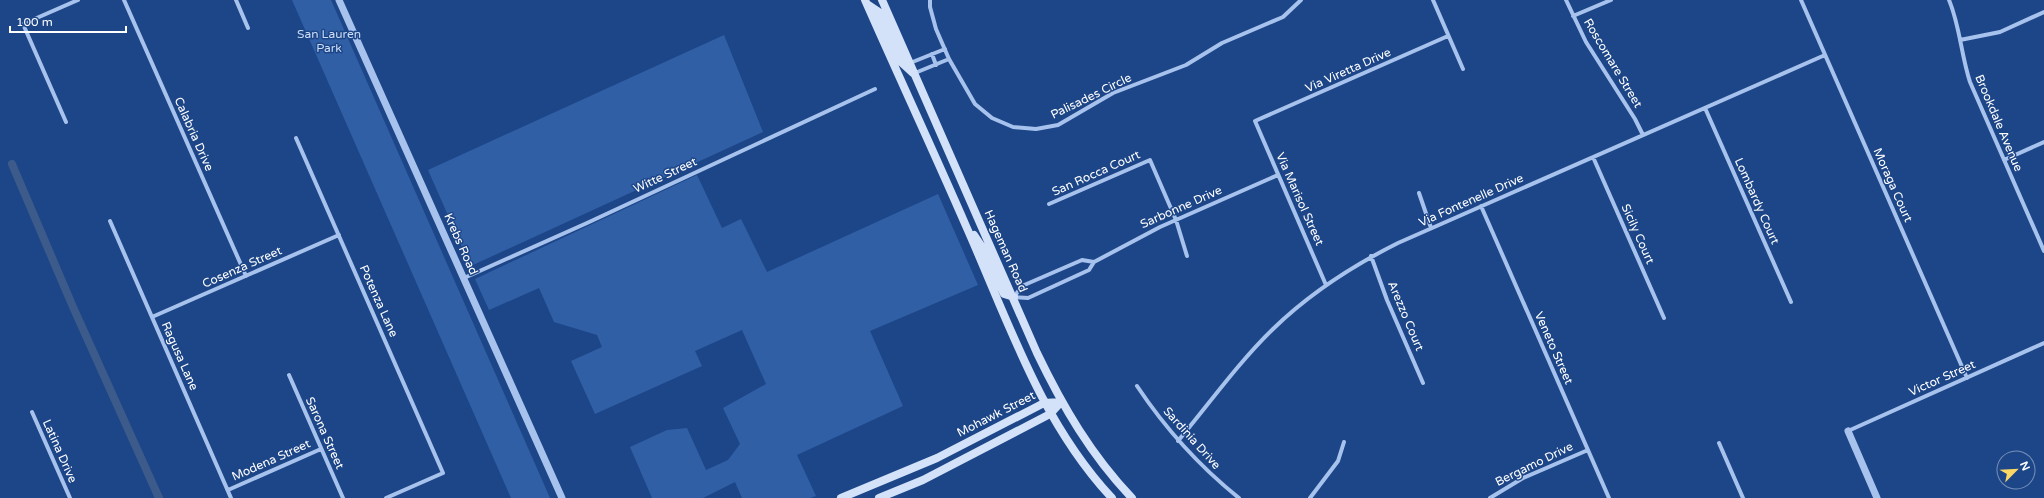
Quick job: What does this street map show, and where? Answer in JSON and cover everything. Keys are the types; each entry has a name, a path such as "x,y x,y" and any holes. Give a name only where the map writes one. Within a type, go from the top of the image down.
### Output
{"main road":[{"name":"Hageman Road","path":"882,0 1014,297 1037,354 1061,402 1099,459 1132,498"},
{"path":"866,2 879,12 901,62 914,74"},
{"path":"866,2 966,225 1023,359 1044,403 1084,464 1112,498"},
{"path":"966,225 982,247 1004,294 1014,297"},
{"name":"Mohawk Street","path":"841,498 937,458 1044,403 1061,402"},
{"name":"Mohawk Street","path":"879,498 923,480 1050,414 1061,402"}],"street":[{"path":"66,122 23,24 78,0"},
{"name":"Calabria Drive","path":"124,0 246,276"},
{"path":"236,0 248,28"},
{"name":"Krebs Road","path":"339,0 562,498"},
{"name":"Palisades Circle","path":"930,0 930,7 936,29 949,59 975,104 992,118 1013,127 1036,129 1058,125 1113,93 1186,65 1222,43 1283,17 1301,0"},
{"path":"1433,0 1463,69"},
{"name":"Roscomare Street","path":"1566,0 1586,42 1636,119 1643,135"},
{"path":"1574,16 1611,0"},
{"name":"Moraga Court","path":"1801,0 1967,378"},
{"name":"Brookdale Avenue","path":"1949,0 1970,82 2044,251"},
{"path":"1960,40 2000,32 2044,12"},
{"name":"Via Viretta Drive","path":"1255,121 1448,36"},
{"path":"910,64 945,49"},
{"path":"932,54 936,64"},
{"name":"Via Fontenelle Drive","path":"1178,441 1252,352 1273,330 1326,285 1371,256 1431,228 1825,55"},
{"path":"914,74 949,59"},
{"name":"Witte Street","path":"464,278 587,223 875,89"},
{"name":"Lombardy Court","path":"1705,108 1791,302"},
{"name":"Via Marisol Street","path":"1255,121 1326,285"},
{"name":"Potenza Lane","path":"296,138 444,473 386,498"},
{"path":"2004,160 2044,142"},
{"name":"Sicily Court","path":"1593,157 1664,318"},
{"name":"San Rocca Court","path":"1049,204 1150,160 1176,220"},
{"name":"Sarbonne Drive","path":"1014,297 1028,298 1089,270 1094,262 1176,220 1278,175"},
{"path":"1419,193 1431,228"},
{"name":"Veneto Street","path":"1481,206 1609,498"},
{"path":"1176,220 1187,256"},
{"name":"Ragusa Lane","path":"110,221 231,498"},
{"name":"Cosenza Street","path":"152,317 339,235"},
{"name":"Arezzo Court","path":"1371,256 1387,300 1423,383"},
{"name":"Sarbonne Drive","path":"1014,297 1022,286 1082,260 1094,262"},
{"name":"Victor Street","path":"1848,431 2044,343"},
{"name":"Sarona Street","path":"289,375 343,498"},
{"name":"Sardinia Drive","path":"1137,386 1178,441 1206,469 1239,498"},
{"name":"Latina Drive","path":"32,412 70,498"},
{"path":"1848,431 1877,498"},
{"path":"1310,498 1338,461 1344,442"},
{"path":"1719,443 1743,498"},
{"name":"Modena Street","path":"228,490 322,449"},
{"name":"Bergamo Drive","path":"1490,498 1523,478 1588,450"}],"green space":[{"name":"San Lauren Park","path":"292,0 331,0 550,498 511,498"},
{"path":"724,35 763,132 473,265 469,263 428,170"},
{"path":"697,175 722,228 741,219 767,272 938,194 978,285 870,331 903,406 797,455 816,496 810,498 742,498 735,482 703,498 652,498 630,447 667,430 687,428 706,470 728,460 740,444 723,408 766,384 742,330 695,351 702,366 595,414 571,361 602,347 597,335 554,322 539,288 489,310 475,279"}],"waterway":[{"path":"12,164 73,307 159,498"}]}
